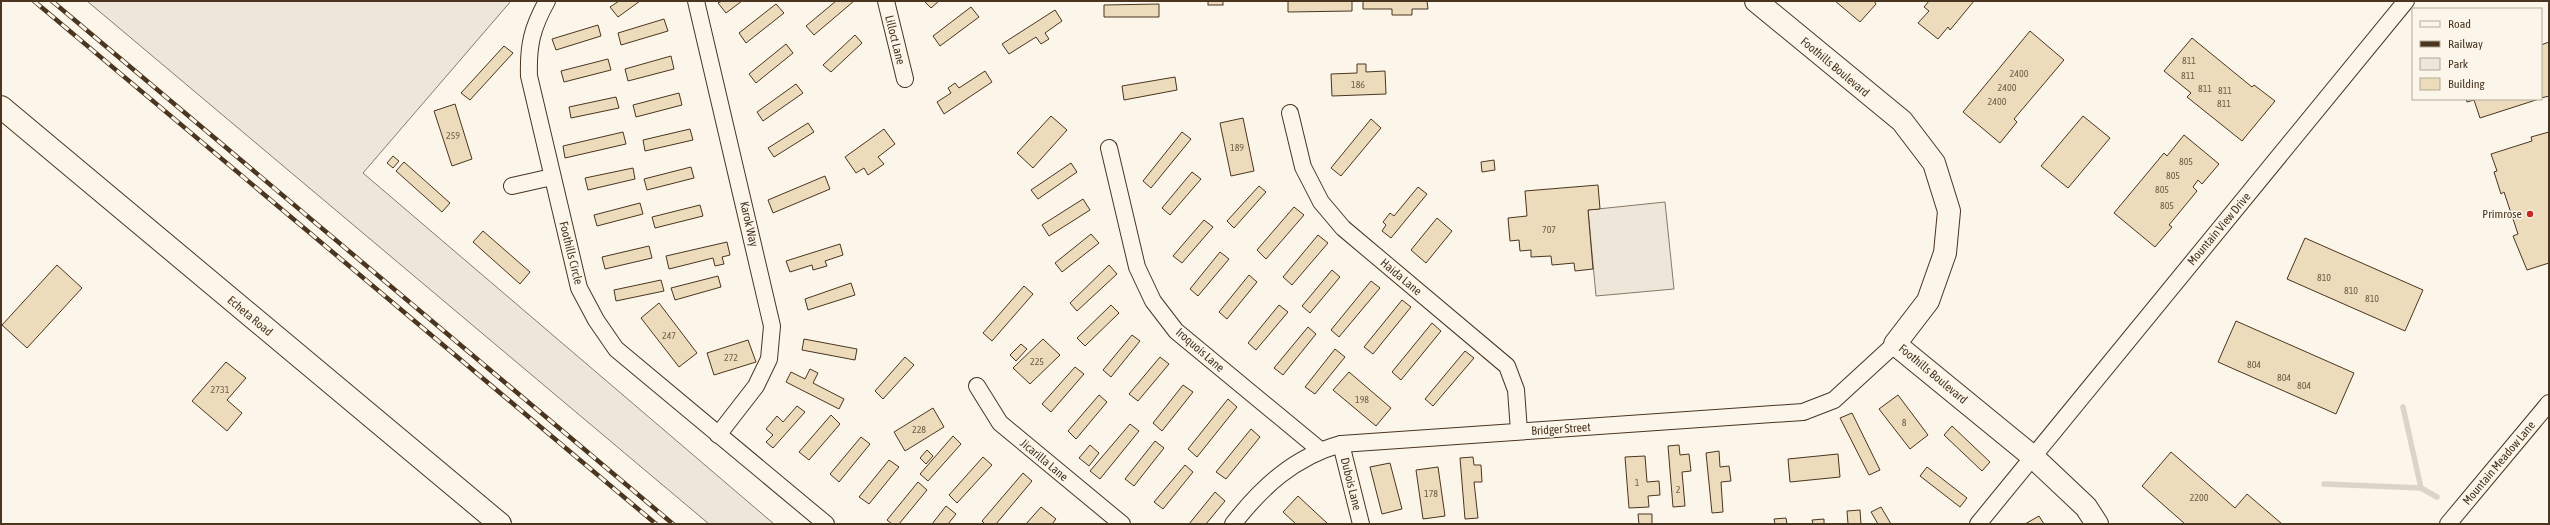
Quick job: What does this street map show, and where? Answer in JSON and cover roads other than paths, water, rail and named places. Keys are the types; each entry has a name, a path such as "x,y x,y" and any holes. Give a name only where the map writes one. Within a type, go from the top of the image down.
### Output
{"street":[{"name":"Foothills Circle","path":"547,1 534,24 528,49 528,76 579,288 596,320 616,349 826,524"},
{"name":"Karok Way","path":"696,1 772,326 769,359 756,386 718,435"},
{"name":"Lilloct Lane","path":"886,1 905,79"},
{"name":"Foothills Boulevard","path":"1756,1 1902,122 1934,163 1949,211 1945,252 1928,302 1895,344 2032,456 2086,507 2097,524"},
{"name":"Mountain View Drive","path":"1978,524 2032,456 2406,1"},
{"name":"Echeta Road","path":"1,107 500,524"},
{"name":"Haida Lane","path":"1290,113 1303,167 1321,202 1342,228 1507,366 1516,390 1519,431"},
{"name":"Iroquois Lane","path":"1109,148 1136,267 1153,301 1176,331 1320,450"},
{"path":"512,186 552,177"},
{"name":"Bridger Street","path":"1233,524 1252,499 1286,469 1320,450 1341,444 1803,412 1834,400 1895,344"},
{"name":"Jicarilla Lane","path":"977,386 1000,423 1122,524"},
{"name":"Mountain Meadow Lane","path":"2448,524 2549,403"},
{"name":"Dubois Lane","path":"1341,444 1361,524"}],"waterway":[{"path":"2403,407 2421,488 2437,497"},
{"path":"2324,484 2421,488"}],"railway":[{"path":"34,1 656,524"},
{"path":"52,1 673,524"}],"place":[{"name":"Primrose","path":"2530,214"}]}
